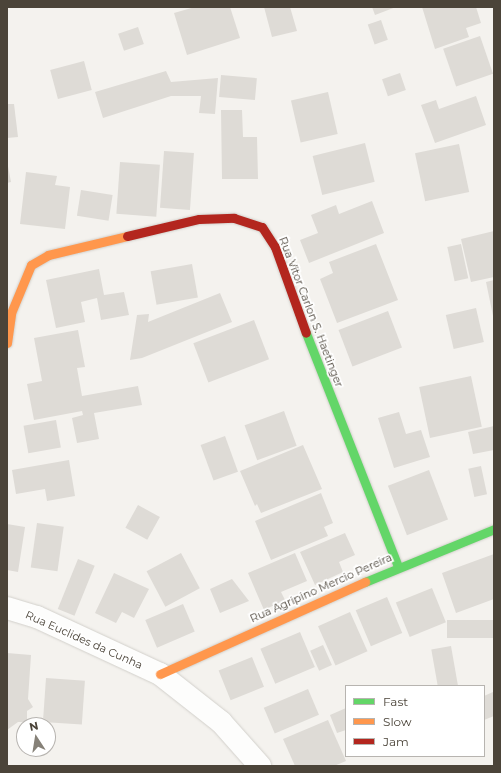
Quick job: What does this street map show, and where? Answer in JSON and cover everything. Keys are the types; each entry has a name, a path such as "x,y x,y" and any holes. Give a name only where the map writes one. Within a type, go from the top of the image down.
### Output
{"street":[{"name":"Rua Vitor Carlon S. Haetinger","path":"7,343 11,313 23,279 31,265 48,255 199,219 234,218 262,227 275,247 282,273 398,567"},
{"name":"Rua Agripino Mercio Pereira","path":"160,674 398,567 494,529"},
{"name":"Rua Euclides da Cunha","path":"7,608 37,616 160,674 221,722 260,766"}],"building":[{"path":"195,7 230,7 240,38 187,55 174,13"},
{"path":"264,7 290,7 297,31 272,37"},
{"path":"372,7 396,7 375,15"},
{"path":"422,7 476,7 481,23 466,28 469,37 435,49"},
{"path":"381,20 388,40 375,44 368,25"},
{"path":"138,27 144,44 124,51 118,34"},
{"path":"480,36 493,74 456,87 443,49"},
{"path":"84,61 92,90 58,99 50,70"},
{"path":"166,71 171,82 218,78 215,114 199,113 201,96 171,96 103,118 95,92"},
{"path":"400,73 406,90 388,96 382,79"},
{"path":"221,75 257,78 255,100 219,97"},
{"path":"328,92 338,134 301,142 291,101"},
{"path":"476,96 486,125 435,143 421,105 436,100 439,109"},
{"path":"7,104 14,104 18,137 7,138"},
{"path":"221,110 242,110 243,137 257,137 258,179 222,179"},
{"path":"365,143 375,182 322,195 313,156"},
{"path":"459,144 469,192 425,201 415,153"},
{"path":"164,151 194,153 190,210 160,208"},
{"path":"7,161 11,182 7,183"},
{"path":"120,162 160,165 156,217 116,214"},
{"path":"26,172 57,176 55,185 70,187 65,229 20,224"},
{"path":"81,190 113,195 109,221 77,216"},
{"path":"372,201 384,233 309,263 300,240 318,233 311,215 336,205 339,214"},
{"path":"494,231 494,277 471,282 461,239"},
{"path":"376,244 398,300 337,323 320,279 333,273 329,262"},
{"path":"461,244 468,278 455,281 447,247"},
{"path":"192,264 198,297 157,305 151,271"},
{"path":"99,269 104,295 124,292 129,315 101,320 97,298 81,302 85,322 56,328 46,280"},
{"path":"494,280 494,316 493,316 486,282"},
{"path":"220,293 232,322 142,358 130,360 137,315 149,314 148,322"},
{"path":"476,308 484,342 454,349 446,315"},
{"path":"388,311 402,347 352,366 339,330"},
{"path":"254,320 269,359 208,383 193,343"},
{"path":"78,330 85,367 77,368 82,396 138,386 142,405 94,413 99,439 77,443 72,418 83,415 82,411 34,420 27,384 42,381 34,338"},
{"path":"471,376 482,427 430,438 419,387"},
{"path":"284,411 297,446 257,460 245,425"},
{"path":"399,412 406,434 421,430 430,457 394,468 378,418"},
{"path":"56,420 61,448 28,453 24,426"},
{"path":"494,426 494,450 473,454 468,432"},
{"path":"225,436 238,472 214,481 201,445"},
{"path":"303,445 322,489 261,513 257,504 255,506 240,471"},
{"path":"69,460 75,496 47,501 45,489 16,494 12,470"},
{"path":"481,466 487,494 474,497 468,469"},
{"path":"429,470 448,519 407,535 388,486"},
{"path":"321,493 333,523 324,527 328,536 271,560 255,521"},
{"path":"138,505 160,517 147,540 125,528"},
{"path":"37,523 64,527 57,571 31,568"},
{"path":"7,524 25,527 18,572 7,570"},
{"path":"345,533 355,555 339,562 343,572 315,585 300,552"},
{"path":"181,553 200,588 165,607 147,571"},
{"path":"295,553 307,581 281,592 285,600 264,610 248,573"},
{"path":"494,554 494,599 456,613 442,573"},
{"path":"78,559 95,566 74,616 58,609"},
{"path":"114,573 149,589 134,618 122,612 116,623 95,613"},
{"path":"232,579 249,601 220,613 210,589"},
{"path":"432,588 446,622 410,637 396,603"},
{"path":"387,597 402,633 371,646 356,610"},
{"path":"183,604 195,632 157,648 145,620"},
{"path":"350,612 367,651 336,666 318,626"},
{"path":"447,620 494,620 494,638 447,638"},
{"path":"300,632 315,667 275,684 260,649"},
{"path":"323,645 332,665 319,671 310,651"},
{"path":"451,646 458,685 438,685 431,649"},
{"path":"7,653 31,655 28,699 33,707 27,711 27,717 16,717 16,723 7,730"},
{"path":"252,657 264,687 231,700 219,670"},
{"path":"46,678 85,681 82,725 56,723 56,717 43,717"},
{"path":"308,689 319,715 275,734 264,708"},
{"path":"493,692 494,716 485,720 485,696"},
{"path":"345,708 345,730 337,733 330,715"},
{"path":"328,720 346,761 334,766 295,766 283,739"}],"traffic: fast":[{"path":"306,333 398,567"},
{"path":"365,582 494,529"}],"traffic: slow":[{"path":"7,343 11,313 31,265 48,255 127,236"},
{"path":"160,674 365,582"}],"traffic: jam":[{"path":"127,236 199,219 234,218 262,227 275,247 306,333"}]}
